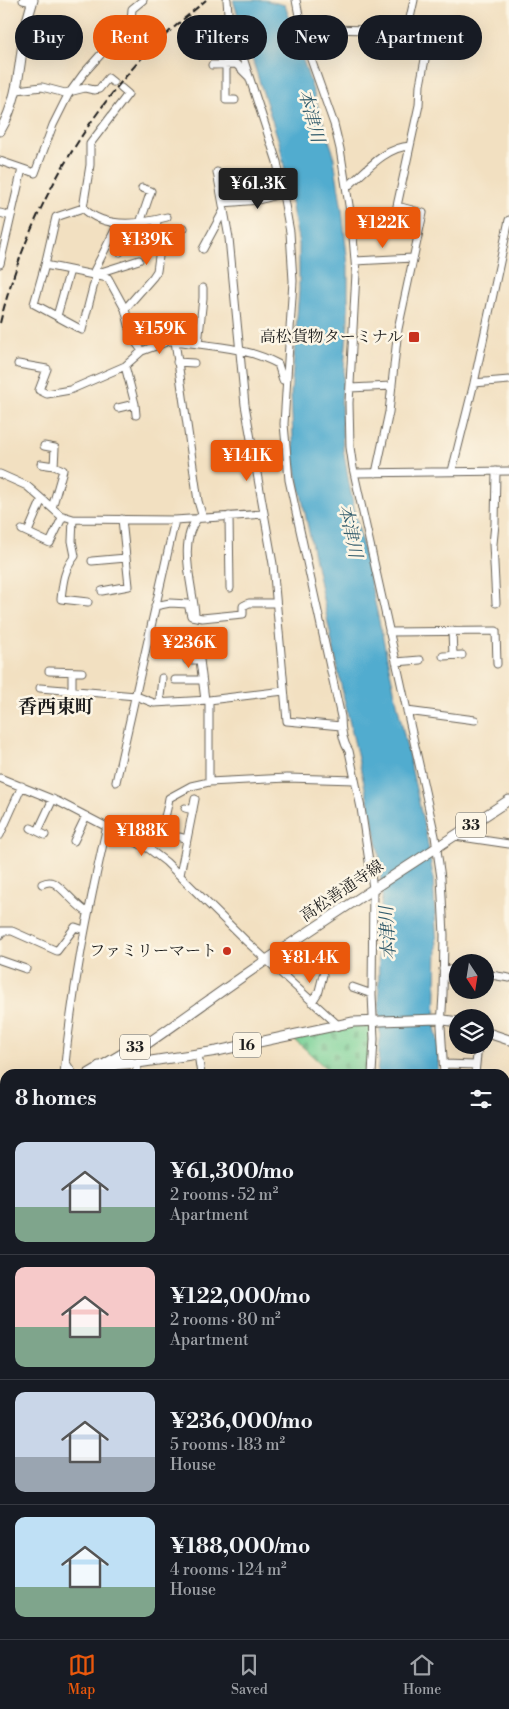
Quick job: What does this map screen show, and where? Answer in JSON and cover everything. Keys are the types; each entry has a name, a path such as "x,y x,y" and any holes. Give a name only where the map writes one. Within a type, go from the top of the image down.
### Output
{"main road":[{"path":"29,15 33,1"},
{"path":"0,130 9,116 17,90 21,60"},
{"name":"高松善通寺線","path":"116,1065 376,886 509,800"},
{"name":"16","path":"116,1065 198,1054 338,1025 375,1020 439,1019 449,1021"},
{"path":"494,1035 509,1040"},
{"path":"138,1049 149,1061"},
{"path":"138,1049 138,1063"},
{"name":"高松善通寺線","path":"102,1069 138,1049"},
{"name":"33","path":"103,1069 116,1065"}],"street":[{"path":"23,0 33,1"},
{"path":"0,160 35,173 53,125 70,93 104,49 131,21 132,9 144,0"},
{"path":"227,0 230,20 277,162 290,232 292,281 284,424 289,480 340,717 340,726 355,780 376,886 372,994 375,1020 372,1069"},
{"path":"296,0 299,15"},
{"path":"411,15 414,0"},
{"path":"312,60 334,124 340,148 347,187 355,261 355,315 350,388 350,447 407,711 434,848 442,900 443,994 439,1019 444,1069"},
{"path":"376,473 389,412 398,329 423,213 397,206 419,104 420,85 425,60"},
{"path":"226,63 226,100 235,100"},
{"path":"212,65 236,64 250,78"},
{"path":"17,90 42,87 65,94 85,88 99,89 108,78 113,82"},
{"path":"83,208 90,164 90,144 128,94 121,88"},
{"path":"347,187 386,153 410,146"},
{"path":"0,264 22,169"},
{"path":"217,172 229,238 246,405 273,564 287,721 340,726"},
{"path":"140,223 151,191 142,188"},
{"path":"224,207 265,199 276,196 283,191"},
{"path":"203,249 224,207"},
{"path":"83,208 96,218 118,224 140,223 168,217"},
{"path":"83,208 56,217 34,304 82,330 94,275 118,224"},
{"path":"0,213 11,216"},
{"path":"125,309 157,271 161,247 157,236 157,220"},
{"path":"452,471 505,251 509,220"},
{"path":"157,236 184,228"},
{"path":"120,252 123,246 135,243 161,247"},
{"path":"355,261 413,258"},
{"path":"94,275 139,260"},
{"path":"45,265 108,278 125,309 132,336 142,351"},
{"path":"57,316 70,270"},
{"path":"198,344 203,288"},
{"path":"18,364 46,369 39,390 47,394 70,390 125,366 142,351 169,341 175,341 240,350 259,355 278,364 285,390"},
{"path":"175,341 200,518 190,529 188,545 188,570 195,616"},
{"path":"177,362 194,363"},
{"path":"125,366 136,415"},
{"path":"474,384 509,380"},
{"path":"350,388 392,386"},
{"path":"118,408 135,404"},
{"path":"44,446 55,448 54,466"},
{"path":"41,464 63,470 52,508"},
{"path":"496,471 493,544 496,602"},
{"path":"355,473 509,471"},
{"path":"0,474 27,486 62,516 73,519 175,520 264,514"},
{"path":"42,500 25,531 50,543 62,516"},
{"path":"228,516 230,588"},
{"path":"73,519 72,542 75,556 68,566 63,580 61,599 88,602"},
{"path":"102,592 129,586 122,520"},
{"path":"116,782 175,520"},
{"path":"92,561 126,558"},
{"path":"156,606 170,603 188,604 191,616 202,618 240,615 243,614 243,606 249,603 276,603"},
{"path":"452,631 452,656"},
{"path":"389,632 496,631 498,664"},
{"path":"443,656 462,655"},
{"path":"188,660 200,660 207,700 209,782"},
{"path":"396,662 420,660"},
{"path":"49,671 82,672"},
{"path":"72,672 72,690"},
{"path":"162,678 160,696 162,702"},
{"path":"175,680 202,680"},
{"path":"40,688 136,696 154,702 207,700 284,691"},
{"path":"407,711 475,720"},
{"path":"0,778 53,799 149,849 180,875 267,960 338,1025"},
{"path":"149,849 159,834 165,820 169,798 192,786 209,782 287,778 355,780"},
{"path":"0,835 22,786"},
{"path":"46,834 35,829 53,799"},
{"path":"180,875 183,838 189,809 195,799"},
{"path":"74,841 86,816"},
{"path":"64,1069 75,978 87,912 107,826"},
{"path":"455,836 509,844"},
{"path":"42,884 54,883 87,912"},
{"path":"0,935 1,931 12,931 56,950 75,927 84,930"},
{"path":"0,960 26,969"},
{"path":"443,969 449,970"},
{"path":"312,1002 319,991 323,975"},
{"path":"494,976 509,978"},
{"path":"352,987 372,994"},
{"path":"198,1054 200,1069"},
{"path":"476,1069 477,1054"},
{"path":"65,1060 70,1069"},
{"path":"137,1069 138,1063"},
{"path":"444,1064 476,1065"}],"green space":[{"path":"372,1025 370,1069 327,1069 293,1038 341,1027"}],"water":[{"name":"本津川","path":"233,0 264,0 285,5 288,15 277,15 277,60 303,60 333,152 348,265 348,322 341,404 343,448 350,489 427,839 433,876 437,947 435,1027 439,1046 438,1069 377,1069 380,1039 378,938 382,896 379,854 342,690 294,460 291,394 299,291 299,244 280,145 252,60 267,60 267,15 238,15"}],"railway":[{"path":"0,323 22,251 53,184 72,151 92,120 139,61 163,37 206,0"}],"place":[{"name":"高松貨物ターミナル","path":"414,337"},
{"name":"ファミリーマート","path":"227,951"}],"district":[{"name":"香西東町","path":"56,707"}]}
